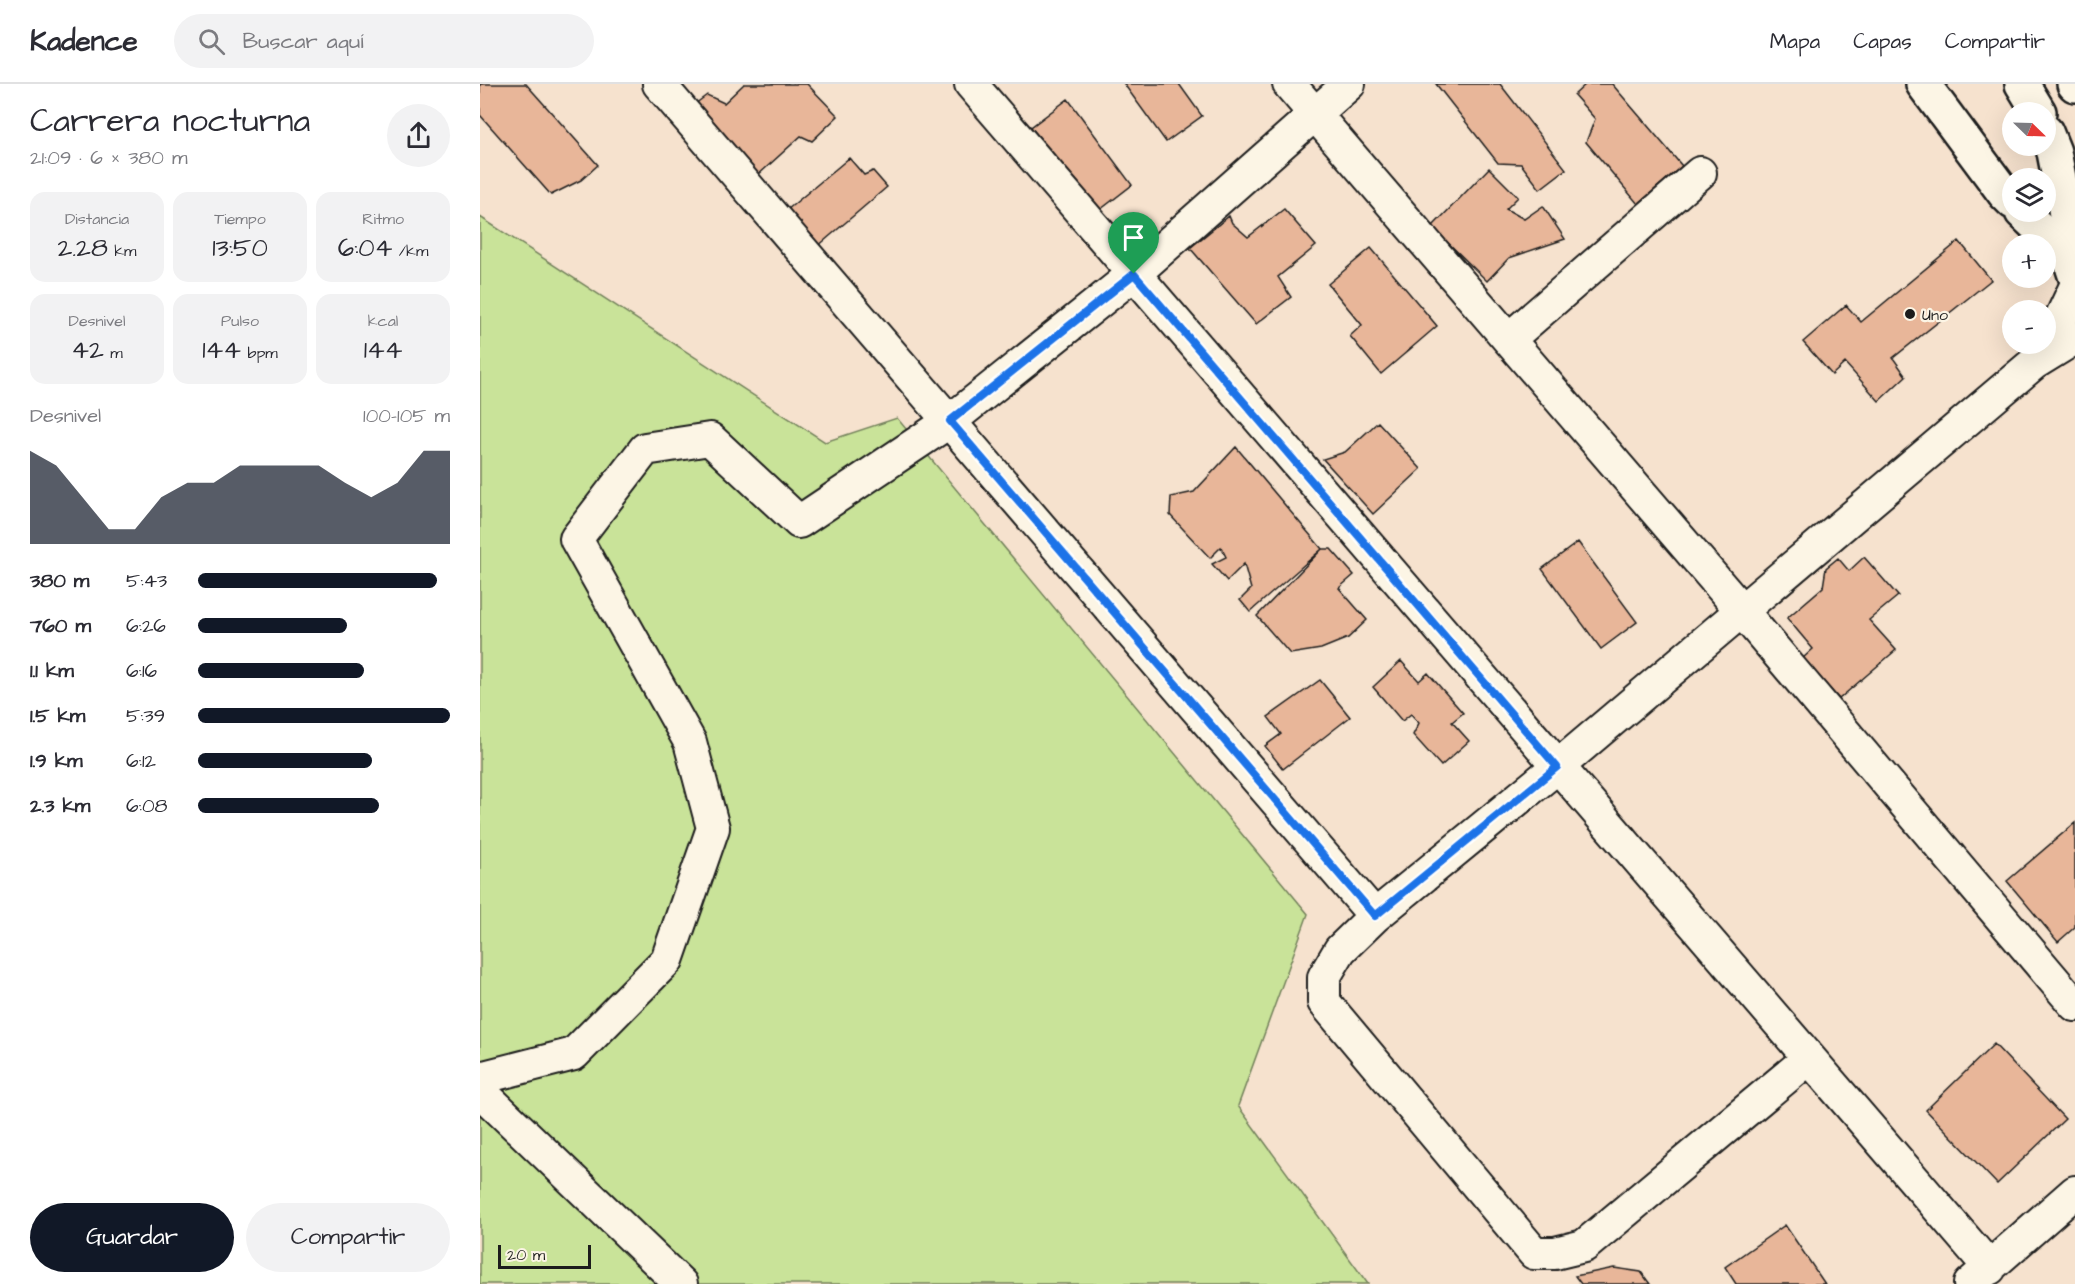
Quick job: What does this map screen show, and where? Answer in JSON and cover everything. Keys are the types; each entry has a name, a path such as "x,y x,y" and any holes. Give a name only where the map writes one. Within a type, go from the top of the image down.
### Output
{"main road":[{"path":"1923,84 2002,190"},
{"path":"2022,84 2033,102"},
{"path":"2055,156 2073,254"},
{"path":"2034,222 2073,254"}],"street":[{"path":"659,84 1375,916"},
{"path":"971,84 1808,1059 1980,1276 2075,1192"},
{"path":"1289,84 1742,611 2075,1005"},
{"path":"480,1078 574,1054 667,960 713,828 690,741 576,539 645,449 710,439 799,522 950,421 1134,274 1349,84"},
{"path":"1509,339 1700,173"},
{"path":"2056,327 2060,320 2073,254"},
{"path":"2056,345 2075,338"},
{"path":"1808,1059 1584,1246 1555,1253 1534,1253 1324,1002 1324,977 1340,950 1375,916 1742,611 2037,354"},
{"path":"480,1091 681,1284"}],"green space":[{"path":"480,217 825,442 897,418 1308,914 1238,1106 1368,1284 480,1284"}],"building":[{"path":"480,84 526,84 598,165 581,180 551,195 480,115"},
{"path":"744,84 807,84 838,116 812,141 801,136 757,176 695,104 707,95 724,103"},
{"path":"1124,84 1179,84 1202,116 1166,142"},
{"path":"1436,84 1500,84 1566,169 1540,189 1521,164 1498,163"},
{"path":"1586,84 1612,84 1682,166 1638,204 1586,142 1595,119 1574,95"},
{"path":"1068,99 1132,185 1096,213 1031,127"},
{"path":"849,158 864,175 873,171 887,187 817,247 787,210"},
{"path":"1489,168 1518,197 1506,209 1524,219 1543,206 1565,239 1509,258 1487,281 1432,227"},
{"path":"1284,209 1316,246 1278,277 1291,297 1256,324 1190,248 1229,216 1232,223 1248,237"},
{"name":"Uno","path":"1959,241 1991,280 1893,358 1906,376 1879,401 1845,363 1832,375 1803,342 1846,305 1861,322"},
{"path":"1371,248 1437,326 1381,374 1350,336 1362,325 1328,284"},
{"path":"1378,422 1421,469 1373,514 1323,459 1345,452"},
{"path":"1236,447 1322,549 1250,612 1240,600 1251,589 1244,564 1227,581 1212,564 1226,557 1221,547 1210,558 1170,515 1171,497 1194,492"},
{"path":"1578,542 1637,622 1601,649 1542,569"},
{"path":"1322,549 1331,549 1354,575 1339,588 1367,620 1348,638 1321,649 1290,654 1257,616"},
{"path":"1864,557 1898,596 1869,620 1896,650 1839,699 1803,658 1813,649 1787,618 1823,587 1826,568 1838,558 1849,571"},
{"path":"1401,661 1419,681 1428,673 1463,713 1452,722 1469,741 1441,766 1413,735 1419,723 1411,714 1402,721 1373,687"},
{"path":"1320,680 1350,717 1283,769 1265,746 1281,734 1268,717"},
{"path":"2075,823 2075,927 2058,942 2007,881"},
{"path":"1994,1044 2065,1119 1997,1184 1926,1110"},
{"path":"1785,1225 1825,1284 1736,1284 1725,1267"},
{"path":"1614,1268 1641,1272 1650,1284 1581,1284 1575,1276"}],"place":[{"name":"Uno","path":"1910,314"}],"route":[{"path":"1134,274 1557,767 1375,916 950,421 1134,274"}]}
